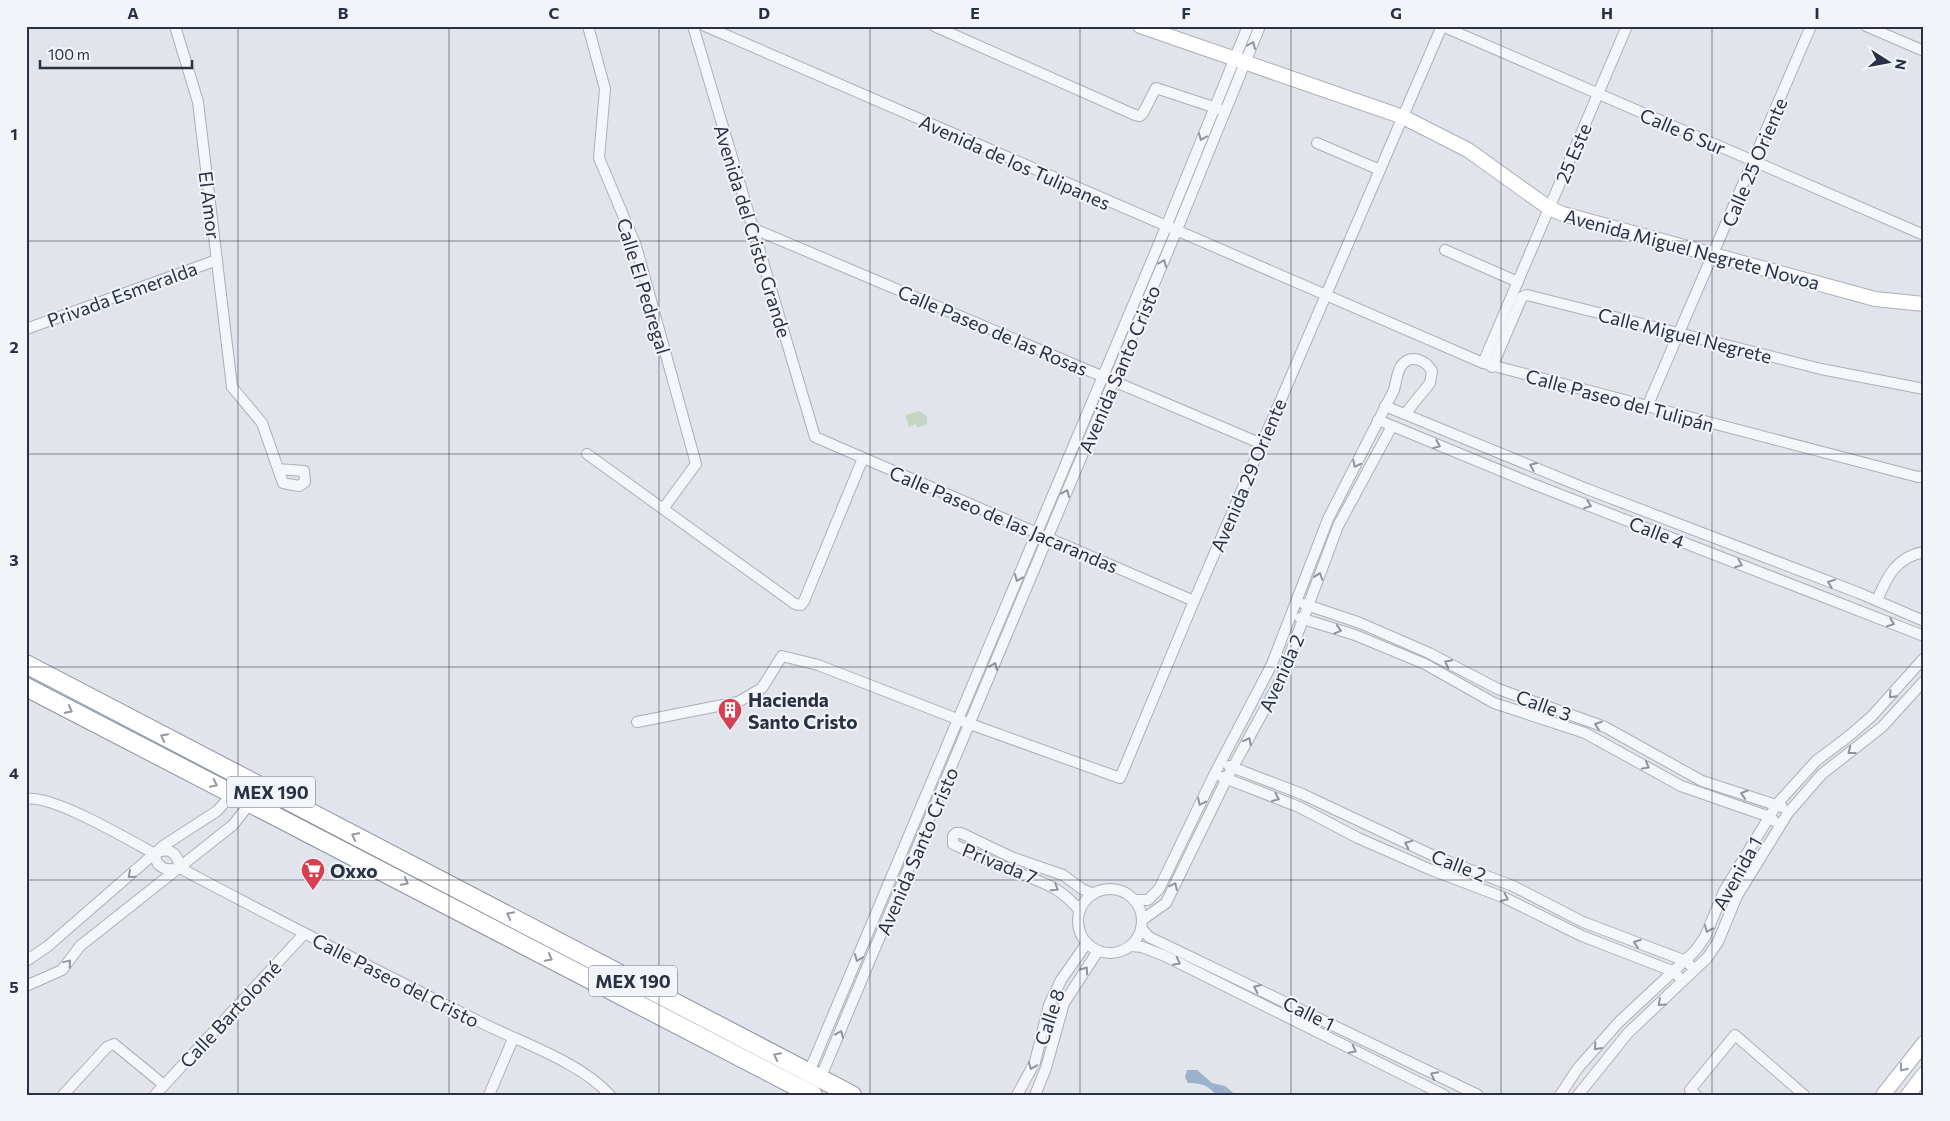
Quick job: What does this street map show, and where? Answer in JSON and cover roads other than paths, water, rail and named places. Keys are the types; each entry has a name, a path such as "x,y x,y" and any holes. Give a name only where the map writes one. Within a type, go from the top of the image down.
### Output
{"highway":[{"name":"MEX 190","path":"26,664 262,788 490,904 852,1095"},
{"name":"MEX 190","path":"26,687 813,1095"}],"main road":[{"name":"Avenida Miguel Negrete Novoa","path":"1140,26 1403,117 1468,150 1549,208 1563,214 1875,299 1924,304"},
{"path":"1883,1095 1924,1042"},
{"path":"1908,1095 1924,1074"}],"street":[{"name":"El Amor","path":"175,26 198,102 232,387 262,423 278,469"},
{"name":"Calle El Pedregal","path":"588,26 605,89 599,158 636,246 696,464 663,509"},
{"name":"Avenida del Cristo Grande","path":"693,26 815,437"},
{"name":"Avenida de los Tulipanes","path":"705,26 1176,232 1326,295"},
{"path":"934,26 1135,115 1140,116 1143,113 1156,88 1225,111"},
{"name":"Avenida Santo Cristo","path":"815,1075 858,991 1176,232 1225,111 1248,26"},
{"name":"Avenida Santo Cristo","path":"815,1075 846,986 1166,227 1214,107 1260,26"},
{"name":"Calle 6 Sur","path":"1442,26 1924,235"},
{"name":"Avenida 29 Oriente","path":"970,724 1120,778 1442,26"},
{"name":"25 Este","path":"1488,365 1518,282 1627,26"},
{"name":"Calle 25 Oriente","path":"1647,407 1681,334 1811,26"},
{"path":"1866,26 1924,51"},
{"path":"1317,143 1380,170"},
{"name":"Calle Paseo de las Rosas","path":"752,228 1262,444"},
{"path":"1444,250 1518,282"},
{"name":"Privada Esmeralda","path":"26,329 217,260"},
{"name":"Calle Miguel Negrete","path":"1488,365 1522,297 1527,294 1821,369 1924,389"},
{"name":"Calle Paseo del Tulipán","path":"1326,295 1488,365 1918,477 1924,476"},
{"name":"Avenida 2","path":"1134,900 1148,900 1159,889 1220,762 1272,664 1328,519 1394,390 1400,367 1406,361 1422,360 1432,371 1430,383 1405,414"},
{"name":"Calle 4","path":"1386,406 1587,489 1877,600 1924,621"},
{"path":"1378,420 1392,426"},
{"name":"Calle 4","path":"1392,426 1924,636"},
{"name":"Avenida 2","path":"1142,924 1166,903 1228,778 1280,682 1338,526 1392,426"},
{"name":"Calle Paseo de las Jacarandas","path":"815,437 1194,602"},
{"path":"587,454 795,604 801,605 863,458"},
{"path":"1705,551 1711,536"},
{"path":"1877,600 1894,567 1903,559 1924,552"},
{"name":"Calle 3","path":"1296,603 1360,623 1429,653 1498,689 1604,727 1702,780 1777,804 1788,813"},
{"name":"Calle 3","path":"1292,616 1364,638 1424,664 1494,703 1585,733 1681,786 1770,817 1780,825"},
{"path":"637,722 738,702 762,688 782,656 818,665 970,724"},
{"name":"Avenida 1","path":"1560,1095 1578,1068 1619,1022 1675,972 1705,937 1724,891 1777,804 1816,761 1872,716 1924,658"},
{"name":"Avenida 1","path":"1578,1095 1595,1071 1628,1033 1696,971 1718,942 1729,911 1788,813 1822,774 1882,727 1924,681"},
{"path":"1527,713 1530,701"},
{"path":"964,706 975,711"},
{"name":"Calle 2","path":"1220,762 1302,794 1434,856 1513,886 1592,926 1686,961 1696,971"},
{"name":"Calle 2","path":"1214,775 1228,778 1299,808 1358,838 1429,869 1505,898 1582,936 1675,972 1684,982"},
{"path":"26,960 48,946 163,846 217,811 235,794 246,779"},
{"path":"26,986 62,970 80,946 233,825 262,788"},
{"name":"Calle Paseo del Cristo","path":"26,799 44,800 61,806 155,854 157,862 162,868 171,870 180,868 304,934 513,1039 581,1070 610,1095"},
{"name":"Privada 7","path":"1080,911 1070,897 1048,883 1012,871 957,846 953,844 953,836 956,833 961,833 1011,857 1063,875 1082,889 1094,894"},
{"name":"Calle Paseo del Cristo","path":"155,854 163,850 172,852 178,859 180,868"},
{"path":"1429,869 1434,856"},
{"path":"1104,890 1115,890 1125,893 1134,900 1140,910 1142,924 1131,946 1117,953 1098,951 1087,943 1080,932 1078,921 1080,911 1086,901 1094,894 1104,890"},
{"name":"Calle 1","path":"1142,924 1149,936 1478,1095"},
{"name":"Calle Bartolomé","path":"155,1095 304,934"},
{"name":"Calle 8","path":"1017,1095 1034,1062 1049,1005 1062,980 1087,943"},
{"name":"Calle 1","path":"1131,946 1142,947 1165,956 1444,1095"},
{"name":"Calle 8","path":"1035,1095 1046,1068 1064,1002 1098,951"},
{"path":"846,986 858,991"},
{"path":"1336,1041 1341,1028"},
{"path":"1696,1095 1690,1090 1735,1035 1804,1095"},
{"path":"489,1095 513,1039"},
{"path":"63,1095 107,1047 114,1044 164,1085"}],"water":[{"path":"1187,1070 1197,1070 1212,1083 1225,1086 1236,1095 1216,1095 1204,1085 1188,1083 1185,1077"}],"place":[{"name":"Hacienda Santo Cristo","path":"730,731"},
{"name":"Oxxo","path":"313,891"}]}
